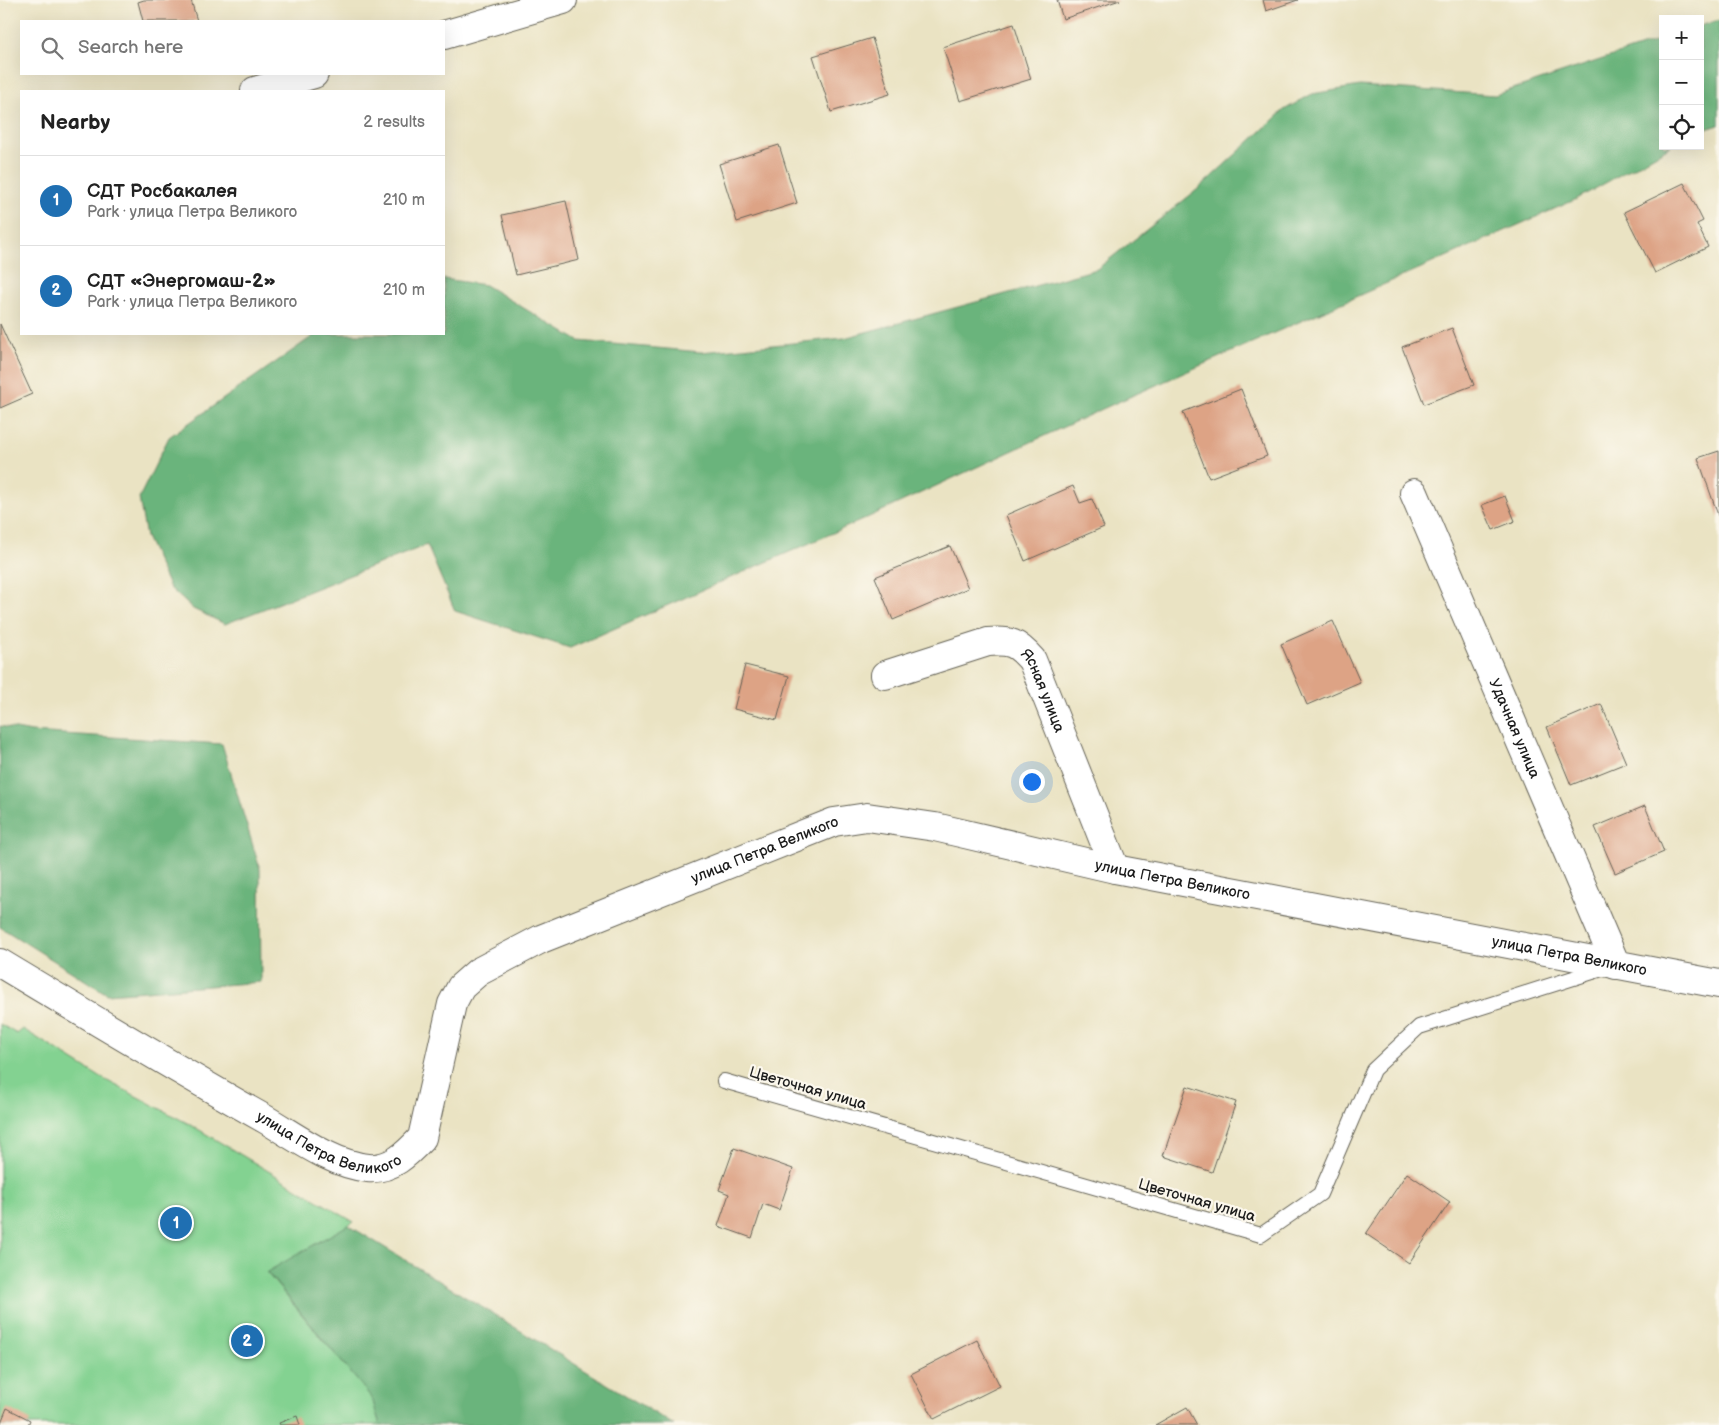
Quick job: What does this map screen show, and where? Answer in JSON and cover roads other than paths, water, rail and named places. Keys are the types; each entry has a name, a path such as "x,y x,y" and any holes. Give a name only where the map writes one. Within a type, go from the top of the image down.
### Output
{"street":[{"path":"445,35 563,0"},
{"path":"258,90 311,75"},
{"name":"Удачная улица","path":"1414,493 1616,965"},
{"name":"Ясная улица","path":"885,675 988,642 1005,640 1020,647 1032,660 1115,869"},
{"name":"улица Петра Великого","path":"0,963 176,1069 338,1160 368,1168 387,1166 407,1155 422,1138 452,1004 461,987 478,972 541,939 834,822 867,816 935,827 1115,869 1719,984"}],"lane":[{"name":"Цветочная улица","path":"724,1081 1261,1235 1320,1194 1373,1070 1419,1027 1616,965"}],"place":[{"name":"СДТ Росбакалея","path":"176,1223"},
{"name":"СДТ «Энергомаш-2»","path":"247,1341"}]}
